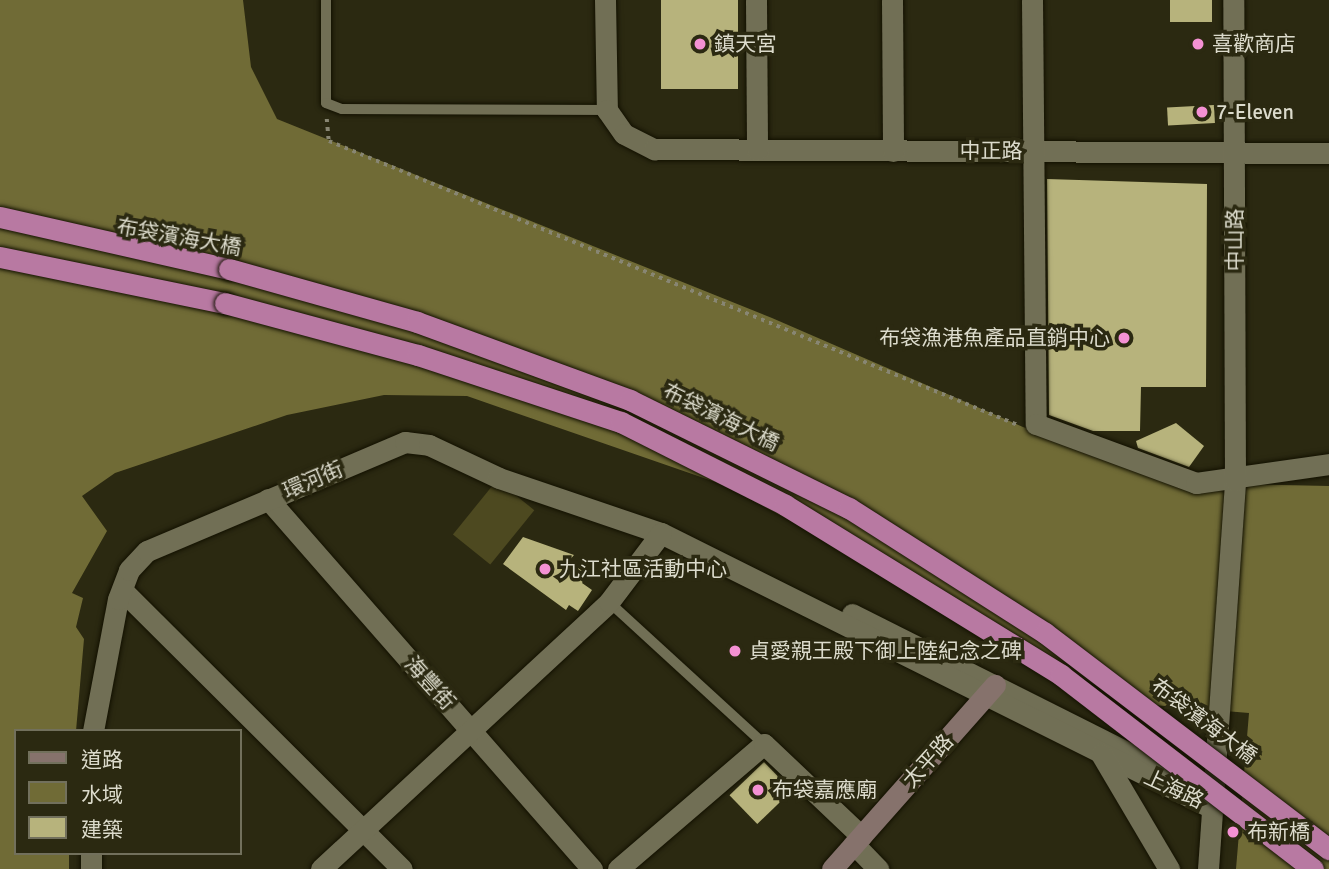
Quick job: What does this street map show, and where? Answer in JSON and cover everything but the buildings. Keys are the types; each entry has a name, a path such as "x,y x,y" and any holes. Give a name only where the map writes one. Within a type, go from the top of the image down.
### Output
{"highway":[{"path":"0,217 229,269"},
{"name":"布袋濱海大橋","path":"0,231 229,269 417,322 630,400 849,508 1045,633 1329,849"},
{"path":"0,257 225,303 418,355 621,422 785,505 1061,675 1313,869"},
{"path":"0,271 225,303"}],"main road":[{"name":"太平路","path":"832,869 990,691"}],"street":[{"path":"605,0 607,110"},
{"path":"756,0 757,150"},
{"path":"892,0 893,151"},
{"path":"1032,0 1031,152 1036,425 1196,483 1235,481 1329,464"},
{"name":"中山路","path":"1233,0 1235,481"},
{"name":"中正路","path":"607,110 624,134 654,149 1329,153"},
{"name":"環河街","path":"93,729 122,590 129,570 147,551 405,442 429,444 512,483 661,533"},
{"path":"1208,869 1235,481"},
{"name":"海豐街","path":"268,499 591,869"},
{"path":"321,869 359,827 608,602 661,533"},
{"name":"上海路","path":"661,533 990,691 1143,757 1195,789 1212,808"},
{"path":"122,590 402,869"},
{"name":"上海路","path":"990,691 1101,754 1212,808"},
{"path":"618,869 764,744 857,840 878,869"},
{"path":"1101,754 1168,869"}],"lane":[{"path":"326,0 326,103 342,109 607,110"},
{"path":"608,602 764,744"}],"path":[{"path":"326,103 329,141 1023,427 1036,425"}],"shaded area":[{"path":"497,480 534,510 490,565 453,534"}],"water":[{"path":"0,0 243,0 251,67 277,119 772,318 1023,427 1196,483 1329,486 1329,869 1236,869 1249,713 1129,703 724,485 467,396 384,395 287,415 115,473 82,496 107,531 72,593 83,598 76,627 84,639 76,729 14,729 14,855 69,855 69,869 0,869"}],"place":[{"name":"鎮天宮","path":"700,44"},
{"name":"喜歡商店","path":"1198,44"},
{"name":"7-Eleven","path":"1202,112"},
{"name":"布袋漁港魚產品直銷中心","path":"1124,338"},
{"name":"九江社區活動中心","path":"545,569"},
{"name":"貞愛親王殿下御上陸紀念之碑","path":"735,651"},
{"name":"布袋嘉應廟","path":"758,790"},
{"name":"布新橋","path":"1233,832"}]}
